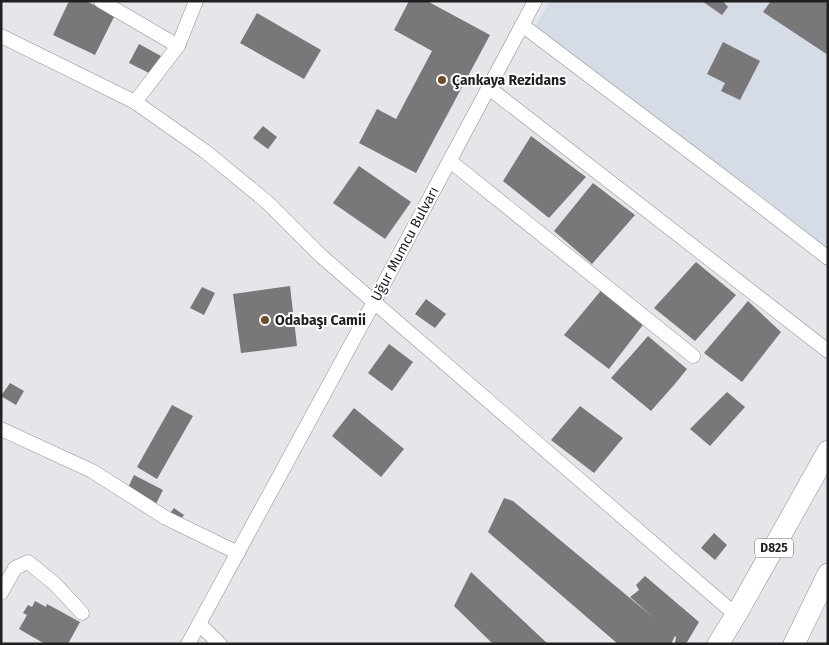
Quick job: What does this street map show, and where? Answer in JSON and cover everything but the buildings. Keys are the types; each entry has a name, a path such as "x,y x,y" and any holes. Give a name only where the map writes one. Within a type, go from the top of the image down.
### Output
{"highway":[{"name":"D825","path":"718,644 828,451"},
{"path":"794,644 828,574"}],"street":[{"path":"135,102 178,46 196,1"},
{"name":"Uğur Mumcu Bulvarı","path":"188,644 535,1"},
{"path":"110,4 178,46"},
{"path":"522,25 736,186 828,258"},
{"path":"1,36 135,102 206,152 267,202 320,254 374,302 736,615"},
{"path":"489,88 828,351"},
{"path":"450,161 693,356"},
{"path":"1,429 92,471 166,518 238,552"},
{"path":"1,594 15,568 28,562 55,584 82,613"},
{"path":"199,624 220,644"}],"shaded area":[{"path":"550,1 828,1 828,260 535,27"}],"place":[{"name":"Çankaya Rezidans","path":"442,80"},
{"name":"Odabaşı Camii","path":"265,320"}]}
